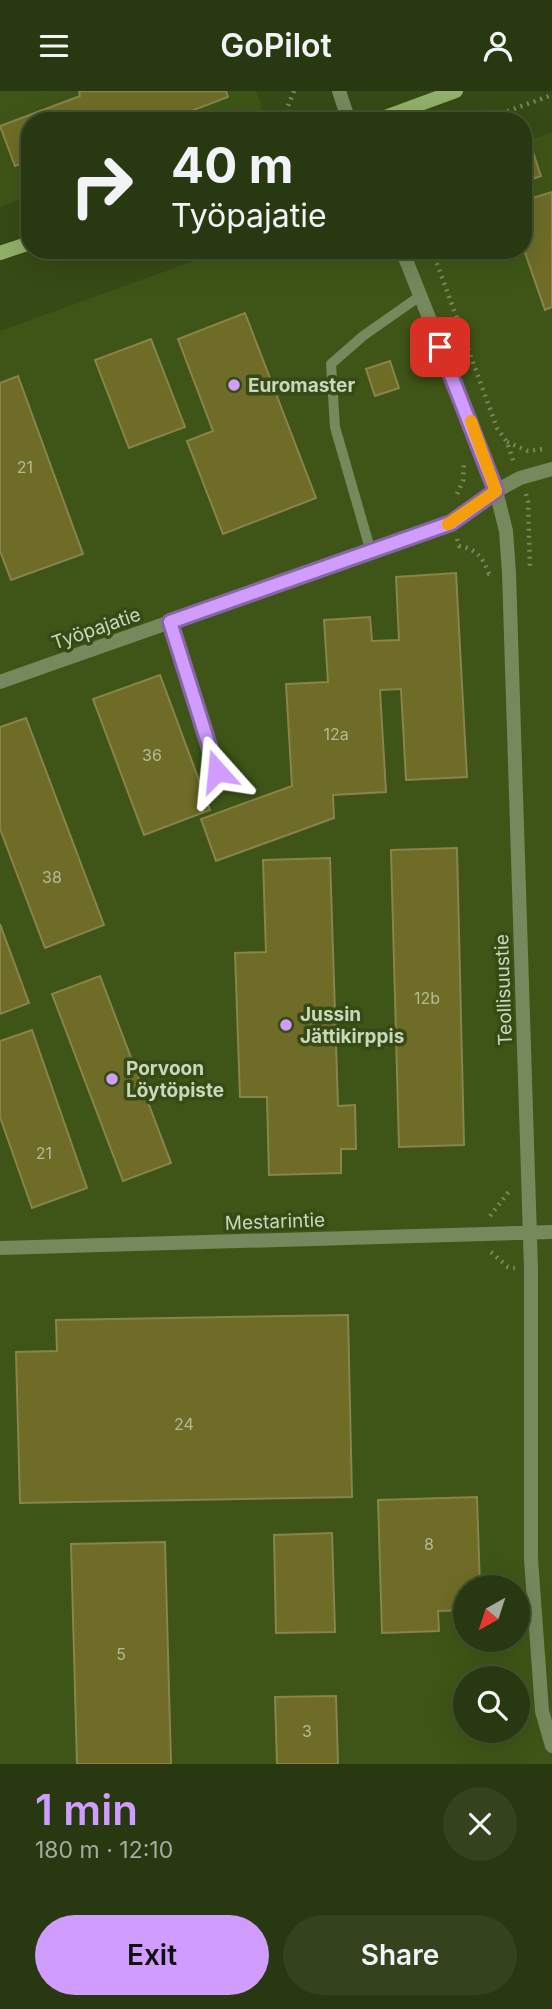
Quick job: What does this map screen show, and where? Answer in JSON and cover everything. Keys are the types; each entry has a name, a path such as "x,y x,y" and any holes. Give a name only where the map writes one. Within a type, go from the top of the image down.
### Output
{"main road":[{"path":"399,112 456,91"},
{"path":"0,253 21,246"}],"street":[{"path":"339,91 346,112"},
{"name":"Teollisuustie","path":"406,259 481,448 506,531 530,1233 531,1559 541,1711 552,1746"},
{"name":"Työpajatie","path":"0,682 451,523 496,491 520,478 552,469"},
{"name":"Mestarintie","path":"0,1248 552,1232"}],"lane":[{"path":"371,552 335,426 331,364 363,336 420,296"},
{"path":"170,622 217,771"}],"path":[{"path":"290,112 288,106 294,91"},
{"path":"506,112 552,95"},
{"path":"507,442 528,451 552,449"}],"shaded area":[{"path":"0,91 256,91 262,109 254,112 21,112 21,199 0,207"},
{"path":"552,132 552,1764 0,1764 0,331 199,259 532,259 532,140"}],"building":[{"path":"79,91 226,91 228,97 189,112 37,112 80,96"},
{"path":"21,118 21,164 15,166 0,126"},
{"path":"532,149 541,176 532,179"},
{"path":"552,192 552,307 545,310 527,259 532,259 532,198"},
{"name":"Euromaster","path":"245,313 316,498 223,534 187,441 213,431 178,339"},
{"path":"151,339 185,427 129,448 95,360"},
{"path":"390,361 399,388 375,396 366,369"},
{"path":"18,376 83,554 11,580 0,551 0,383"},
{"path":"456,573 467,777 406,780 401,689 380,690 386,792 333,795 334,818 216,861 201,819 292,786 286,684 328,682 324,620 370,617 372,641 399,640 396,577"},
{"path":"160,675 210,810 144,835 93,699"},
{"path":"26,718 104,925 45,948 0,829 0,727"},
{"path":"457,848 464,1145 399,1147 391,850"},
{"name":"Jussin Jättikirppis","path":"330,858 338,1106 355,1105 356,1149 341,1149 341,1173 269,1175 267,1097 240,1097 235,953 266,952 263,860"},
{"path":"0,924 29,1003 0,1014"},
{"name":"Porvoon Löytöpiste","path":"100,976 171,1163 123,1181 52,994"},
{"path":"32,1030 87,1188 32,1208 0,1117 0,1041"},
{"path":"348,1315 352,1497 20,1503 16,1352 57,1351 56,1320"},
{"path":"477,1497 480,1575 453,1575 453,1610 438,1611 439,1631 382,1633 378,1500"},
{"path":"332,1533 335,1632 276,1633 274,1535"},
{"path":"165,1542 171,1764 77,1764 71,1544"},
{"path":"336,1696 338,1764 277,1764 275,1697"}],"slow traffic":[{"path":"448,524 496,491 471,421"}],"place":[{"name":"Euromaster","path":"234,385"},
{"name":"Jussin Jättikirppis","path":"286,1025"},
{"name":"Porvoon Löytöpiste","path":"112,1079"}],"route":[{"path":"217,771 170,622 451,523 496,491 440,347"}]}
